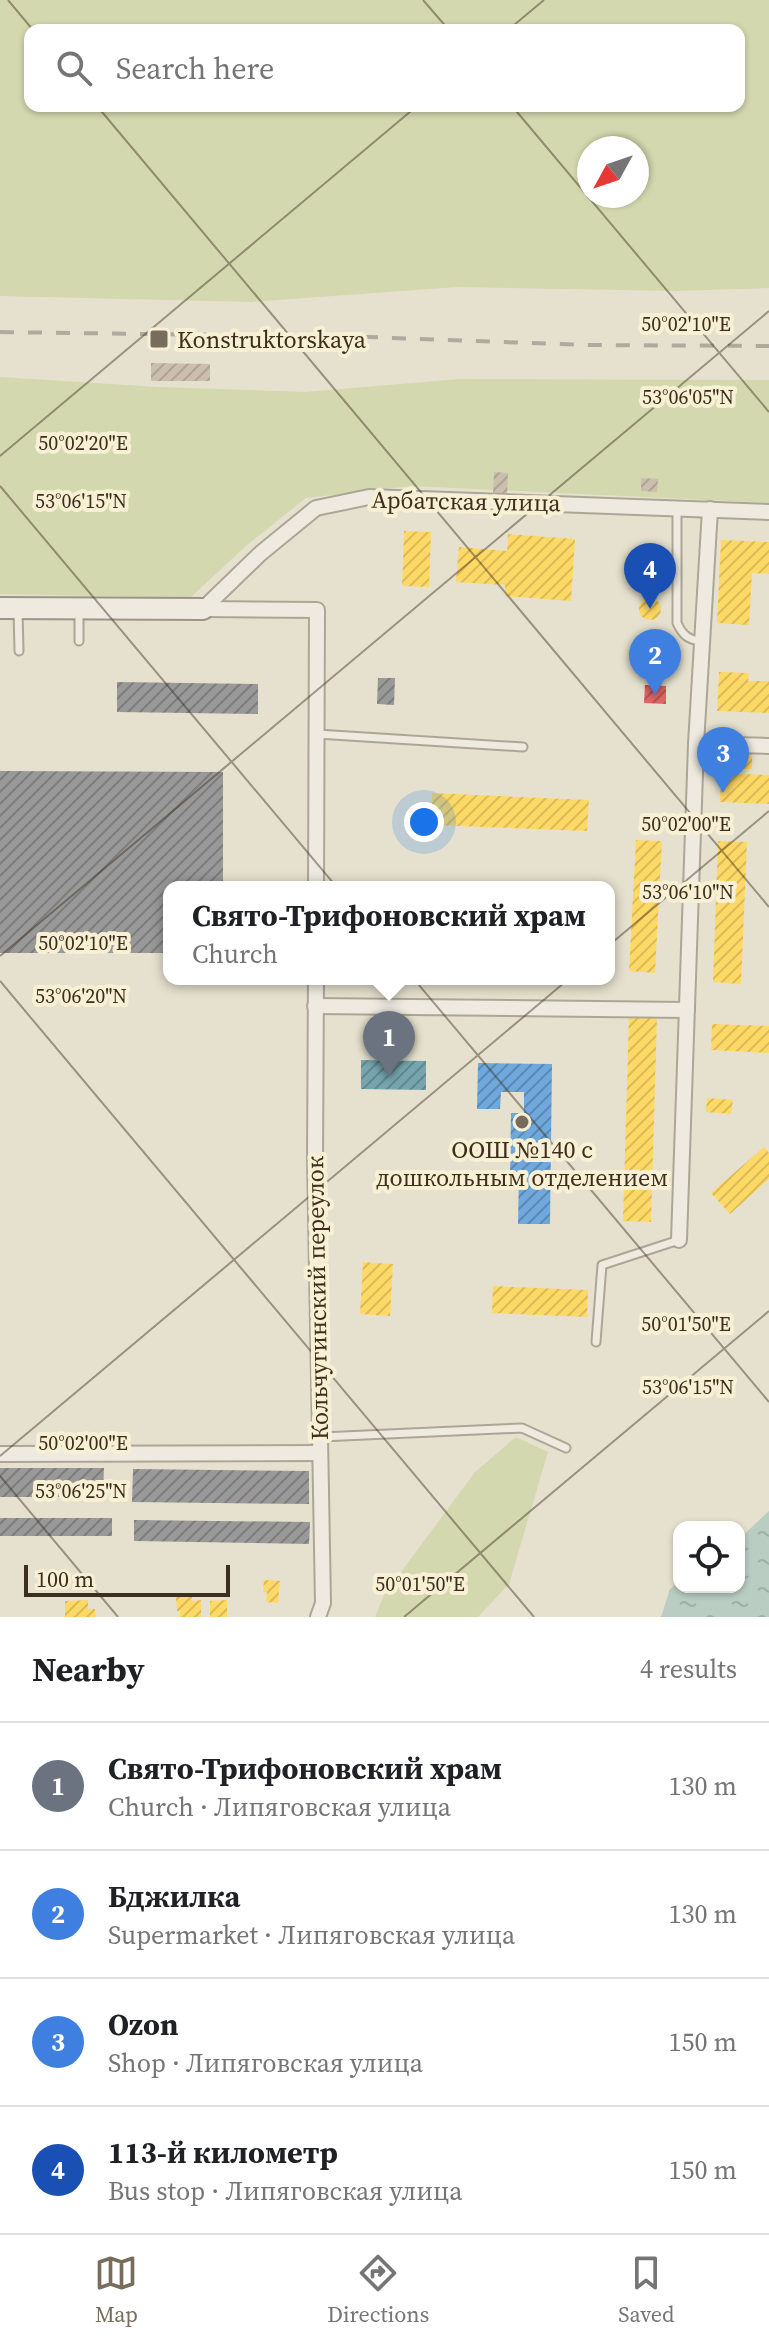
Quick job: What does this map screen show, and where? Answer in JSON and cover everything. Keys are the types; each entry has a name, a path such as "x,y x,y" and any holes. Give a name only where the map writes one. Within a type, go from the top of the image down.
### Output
{"street":[{"name":"Арбатская улица","path":"203,609 261,553 316,508 369,497 769,512"},
{"path":"679,1240 696,744 710,509"},
{"path":"9,608 317,610 316,881"},
{"path":"696,744 769,746"},
{"name":"Кольчугинский переулок","path":"316,985 315,1159 323,1603 318,1617"},
{"path":"315,1006 687,1010"},
{"path":"0,1454 319,1453"}],"lane":[{"path":"677,507 677,623 689,640 703,643"},
{"path":"9,608 19,651"},
{"path":"79,609 79,641"},
{"path":"317,734 523,747"},
{"path":"596,1342 602,1265 679,1240"},
{"path":"319,1437 522,1428 566,1448"}],"green space":[{"path":"0,0 769,0 769,288 675,291 458,287 251,302 0,296"},
{"path":"0,377 305,392 459,379 769,380 769,503 411,486 306,498 247,545 190,598 0,594"},
{"path":"516,1437 548,1452 509,1584 478,1617 375,1617 384,1595 475,1472"}],"water":[{"path":"769,1511 769,1617 661,1617 673,1587 673,1593 745,1593 745,1533"}],"building: Homes":[{"path":"404,531 431,532 429,587 402,586"},
{"path":"508,534 575,539 571,601 505,596 505,585 456,582 459,547 507,551"},
{"path":"721,540 769,542 769,574 752,573 749,625 717,623"},
{"path":"650,598 658,601 661,609 658,617 650,620 642,617 639,609 642,601"},
{"path":"719,672 749,673 748,681 769,681 769,713 717,711"},
{"path":"724,752 752,752 752,769 741,769 741,762 724,762"},
{"path":"721,773 769,775 769,804 720,802"},
{"path":"432,793 589,800 587,831 431,825"},
{"path":"636,840 662,841 655,973 629,971"},
{"path":"718,841 747,842 741,984 713,982"},
{"path":"629,1016 657,1016 651,1222 623,1221"},
{"path":"712,1024 769,1026 769,1053 711,1050"},
{"path":"707,1098 733,1100 731,1114 706,1112"},
{"path":"764,1147 769,1153 769,1179 730,1214 711,1193"},
{"path":"363,1262 393,1264 390,1316 360,1314"},
{"path":"493,1286 588,1290 587,1317 492,1313"},
{"path":"264,1580 280,1581 278,1603 266,1602"},
{"path":"192,1596 192,1601 201,1600 201,1617 180,1617 176,1597"},
{"path":"88,1600 88,1609 95,1609 96,1617 65,1617 65,1601"},
{"path":"227,1600 227,1617 210,1617 210,1601"}],"building: Shops":[{"path":"645,685 666,686 666,704 644,703"}],"building: Schools":[{"path":"478,1063 552,1064 550,1224 518,1224 519,1173 510,1173 511,1113 524,1113 524,1092 501,1092 500,1109 477,1109"}],"building: Public":[{"path":"361,1060 426,1061 426,1090 361,1089"}],"building: Industry":[{"path":"378,678 395,678 394,705 377,704"},
{"path":"117,682 258,684 258,714 117,712"},
{"path":"0,771 223,772 223,881 163,881 163,953 0,953"},
{"path":"0,1468 104,1468 103,1497 0,1497"},
{"path":"133,1469 309,1471 309,1504 132,1502"},
{"path":"0,1518 112,1518 112,1536 0,1536"},
{"path":"134,1520 310,1522 309,1544 134,1541"}],"building: Other":[{"path":"151,363 210,364 210,381 151,381"},
{"path":"494,472 508,473 507,495 493,494"},
{"path":"641,478 658,479 657,492 641,491"}],"railway":[{"path":"0,332 769,346"}],"place":[{"name":"Konstruktorskaya","path":"159,339"},
{"name":"113-й километр","path":"650,609"},
{"name":"Бджилка","path":"655,695"},
{"name":"Ozon","path":"723,793"},
{"name":"Свято-Трифоновский храм","path":"389,1077"},
{"name":"ООШ №140 с дошкольным отделением","path":"522,1122"}]}
